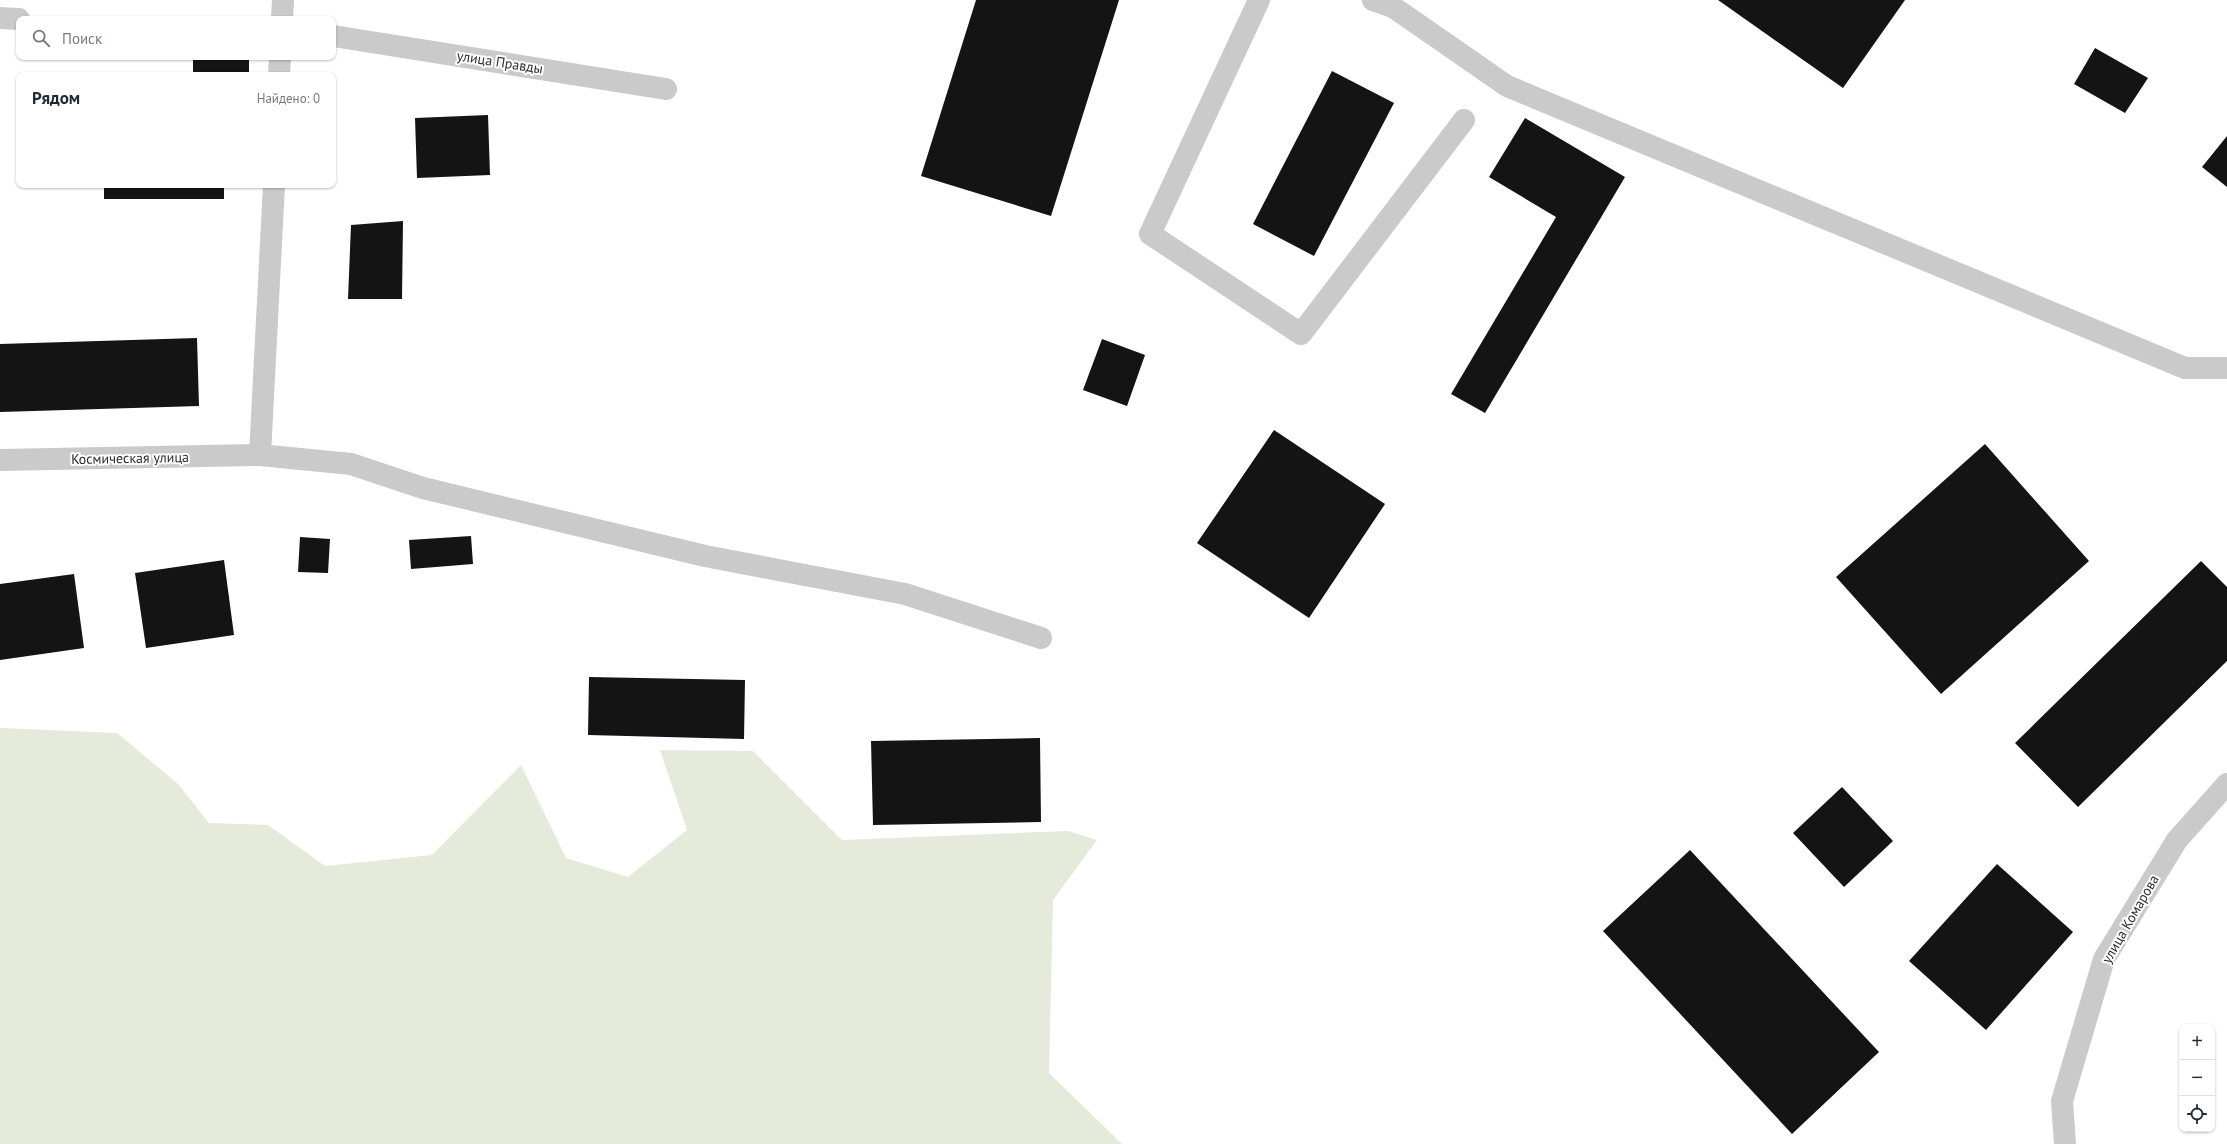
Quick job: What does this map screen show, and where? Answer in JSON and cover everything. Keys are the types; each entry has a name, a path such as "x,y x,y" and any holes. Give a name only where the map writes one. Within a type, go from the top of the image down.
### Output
{"street":[{"path":"282,16 283,0"},
{"path":"1259,0 1150,234 1301,334 1464,120"},
{"path":"1388,2 1507,86 2185,368 2227,368"},
{"path":"0,18 16,19"},
{"name":"улица Правды","path":"336,36 666,89"},
{"path":"279,72 280,60"},
{"path":"260,455 274,188"},
{"name":"Космическая улица","path":"0,460 260,455 351,464 423,488 704,556 905,594 1041,638"},
{"name":"улица Комарова","path":"2065,1144 2062,1101 2104,959 2177,840 2227,784"}],"green space":[{"path":"0,728 117,733 178,784 209,823 268,825 325,866 432,855 521,765 566,858 628,877 687,830 660,750 753,751 842,840 1068,831 1097,840 1053,900 1049,1073 1122,1144 0,1144"}],"building":[{"path":"976,0 1119,0 1051,216 921,176"},
{"path":"1718,0 1905,0 1843,88"},
{"path":"2095,48 2148,78 2125,113 2074,84"},
{"path":"193,60 249,60 249,72 193,72"},
{"path":"1332,71 1394,103 1314,256 1253,224"},
{"path":"488,115 490,175 417,178 415,118"},
{"path":"1525,118 1625,177 1485,413 1451,394 1556,217 1489,177"},
{"path":"2227,136 2227,187 2202,167"},
{"path":"104,188 224,188 224,199 104,199"},
{"path":"403,221 402,299 348,299 351,225"},
{"path":"197,338 199,406 0,412 0,344"},
{"path":"1102,339 1145,355 1127,406 1083,390"},
{"path":"1274,430 1385,504 1309,618 1197,543"},
{"path":"1985,444 2089,561 1941,694 1836,577"},
{"path":"471,536 473,564 411,569 409,540"},
{"path":"300,537 330,539 328,573 298,572"},
{"path":"224,560 234,635 146,648 135,573"},
{"path":"2201,561 2227,587 2227,661 2078,807 2015,743"},
{"path":"74,574 84,648 0,660 0,584"},
{"path":"589,677 745,680 744,739 588,735"},
{"path":"1040,738 1041,822 873,825 871,741"},
{"path":"1842,787 1893,841 1844,887 1793,833"},
{"path":"1690,850 1879,1052 1792,1134 1603,931"},
{"path":"1997,864 2073,932 1986,1030 1909,961"}]}
